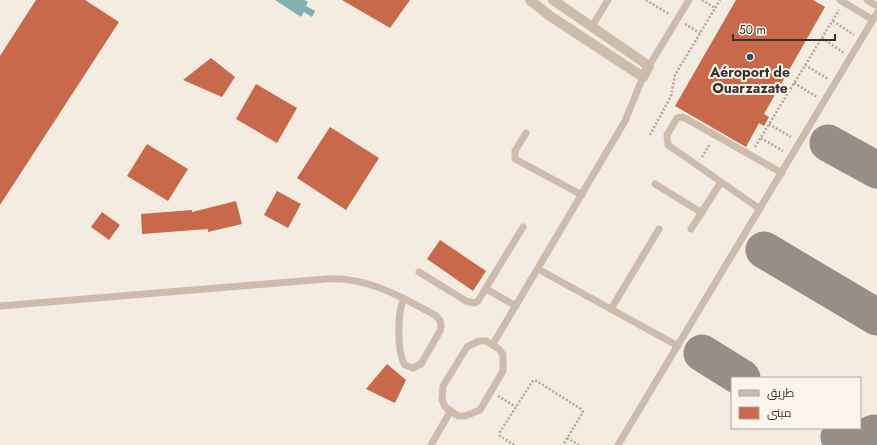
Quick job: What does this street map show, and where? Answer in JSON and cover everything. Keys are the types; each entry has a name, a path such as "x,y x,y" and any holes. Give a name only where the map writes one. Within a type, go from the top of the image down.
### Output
{"street":[{"path":"530,0 550,16 643,77 649,66 591,28 553,0"}],"lane":[{"path":"591,28 608,0"},
{"path":"649,66 689,0"},
{"path":"867,0 877,6"},
{"path":"618,445 875,17 843,1"},
{"path":"493,344 626,121 643,77"},
{"path":"760,209 666,142 667,135 677,118 683,117 782,172"},
{"path":"526,133 514,151 515,159 582,196"},
{"path":"691,229 721,182"},
{"path":"655,184 702,213"},
{"path":"419,272 470,303 478,301 523,227"},
{"path":"610,309 659,228"},
{"path":"538,269 678,346"},
{"path":"0,306 337,279 372,284 404,299 435,315 441,322 440,331 421,364 413,368 405,365 402,356 399,312 404,299"},
{"path":"486,289 516,306"},
{"path":"486,341 493,344 499,349 504,363 503,371 480,410 466,416 450,412 442,400 442,386 462,353 472,342 486,341"},
{"path":"430,445 450,412"}],"path":[{"path":"702,0 715,8"},
{"path":"650,135 671,96 675,74 720,0"},
{"path":"750,155 833,21 843,1"},
{"path":"833,21 862,39"},
{"path":"822,38 851,57"},
{"path":"806,65 835,84"},
{"path":"794,83 825,101"},
{"path":"769,124 800,143"},
{"path":"697,165 715,135"},
{"path":"761,138 791,156"},
{"path":"514,445 500,434 532,382 537,381 582,410 583,414 563,445"},
{"path":"491,392 516,407"},
{"path":"567,438 579,445"}],"water":[{"path":"275,0 304,0 308,2 306,6 315,11 312,17 304,12 301,17"}],"building":[{"path":"36,0 85,0 119,22 0,205 0,56"},
{"path":"342,0 410,0 390,28"},
{"name":"Aéroport de Ouarzazate","path":"736,0 813,0 825,7 764,114 769,117 764,126 759,123 746,147 675,106"},
{"path":"211,58 235,77 222,97 183,80"},
{"path":"256,84 297,108 277,143 236,119"},
{"path":"330,127 379,158 346,210 297,178"},
{"path":"147,144 188,169 168,201 127,176"},
{"path":"277,191 301,204 288,228 264,215"},
{"path":"236,201 242,224 208,232 208,229 142,234 141,214 192,210 192,212"},
{"path":"102,212 120,225 109,240 91,227"},
{"path":"440,240 486,271 473,291 427,259"},
{"path":"387,364 406,380 395,403 366,389"}],"taxiway":[{"path":"828,143 877,170"},
{"path":"764,250 877,317"},
{"path":"702,353 740,377"},
{"path":"839,437 857,440 874,433"}],"place":[{"name":"Aéroport de Ouarzazate","path":"750,57"}]}
